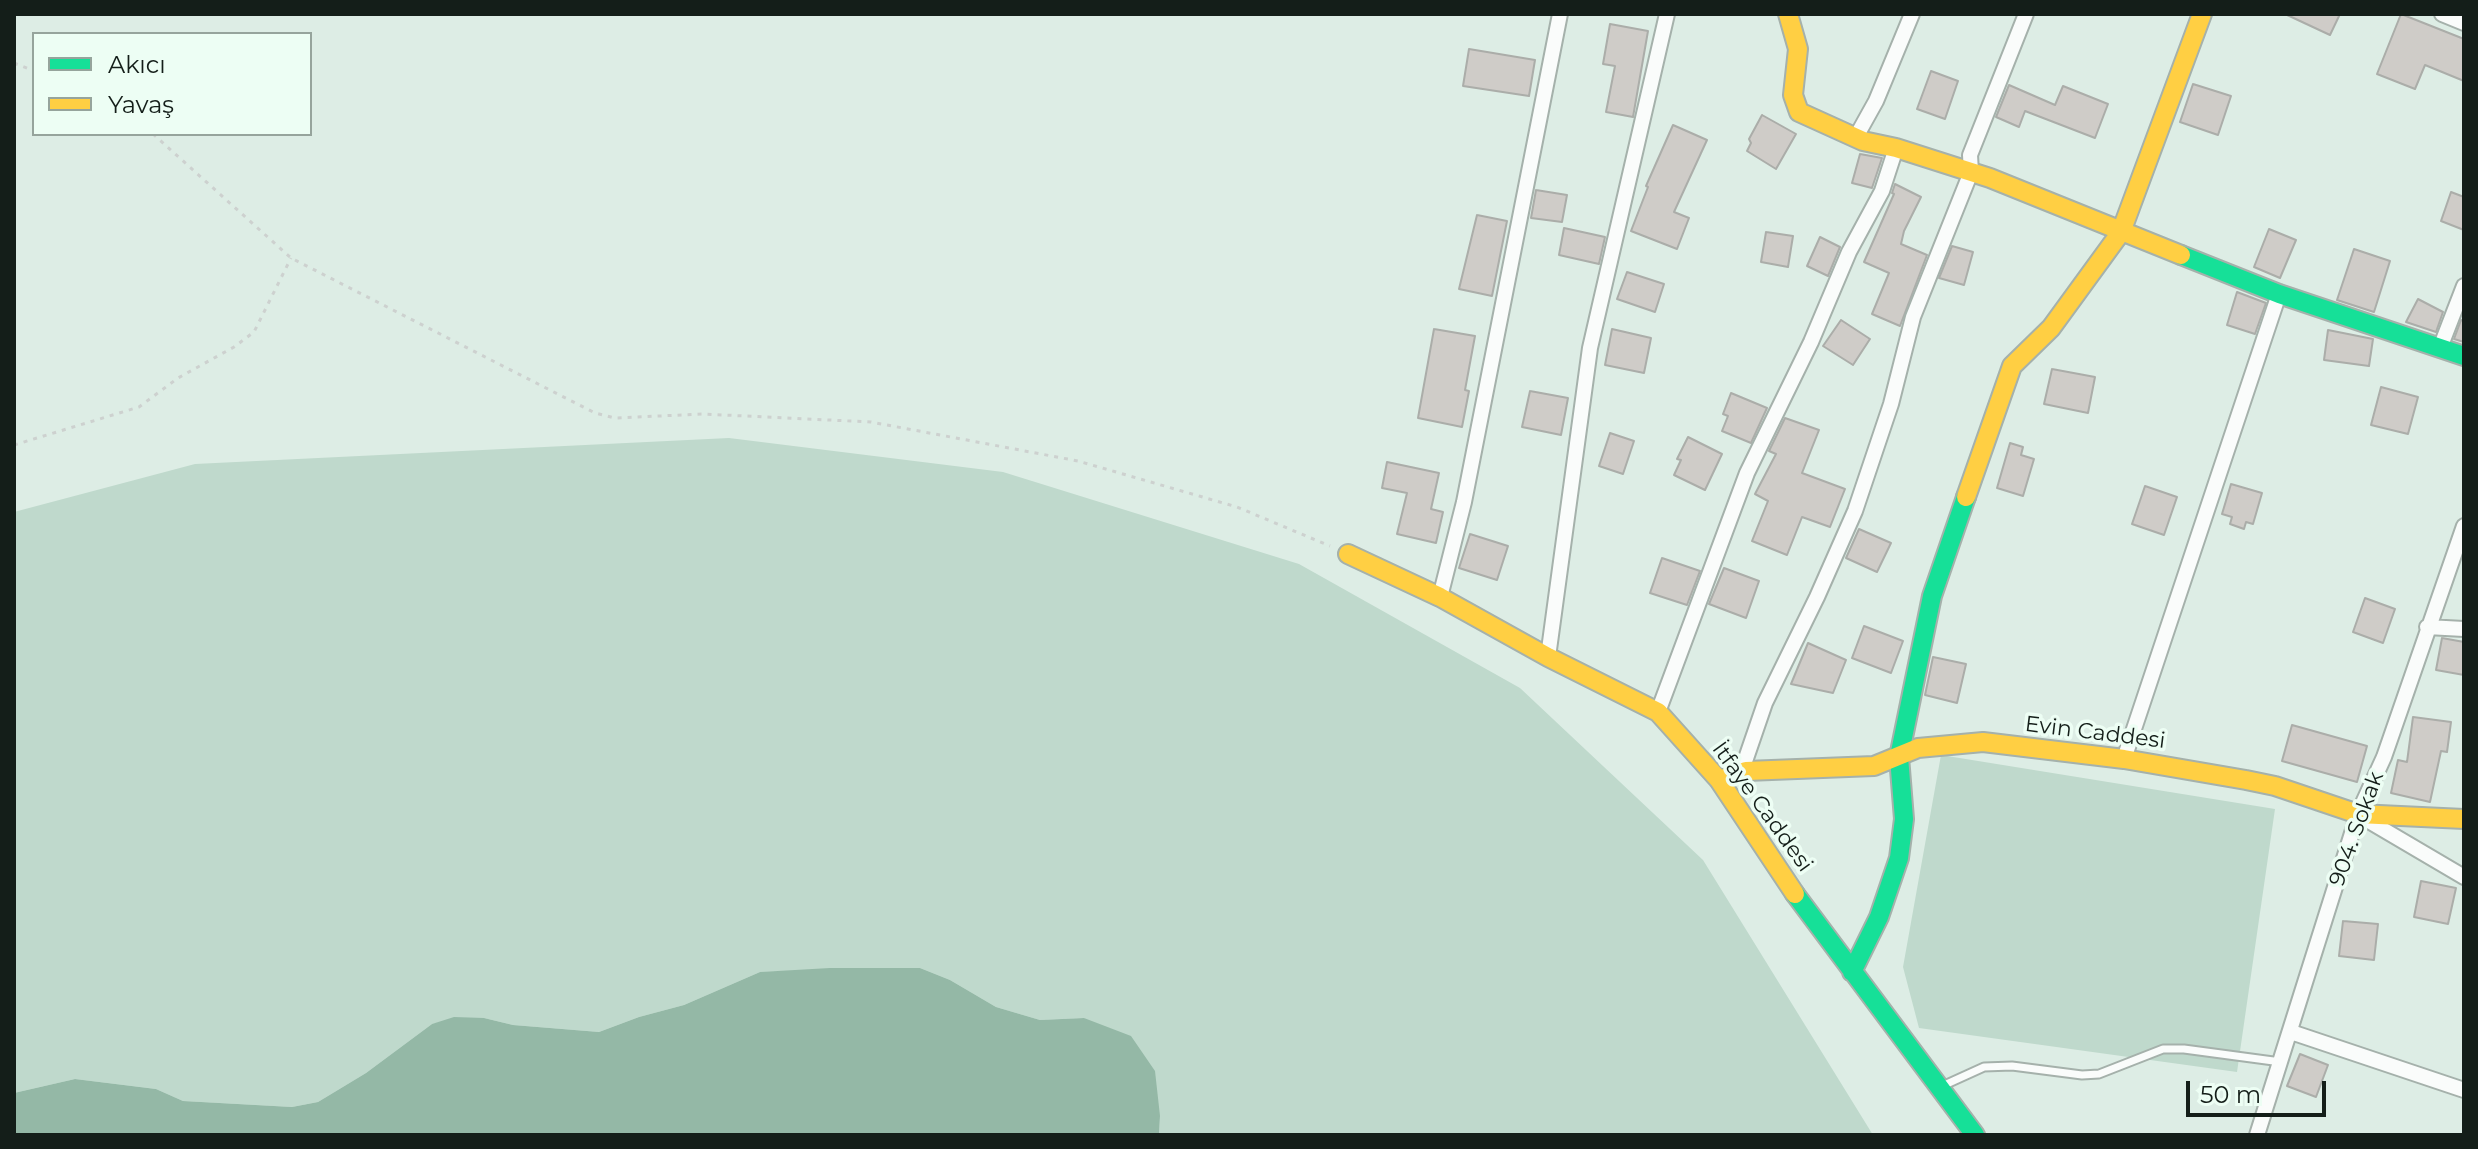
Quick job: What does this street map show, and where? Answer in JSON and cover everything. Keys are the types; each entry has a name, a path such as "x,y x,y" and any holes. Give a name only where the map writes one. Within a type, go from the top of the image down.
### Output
{"street":[{"path":"1440,597 1464,502 1560,14"},
{"path":"1548,657 1590,348 1667,14"},
{"path":"1788,14 1798,49 1793,95 1799,112 1856,137 2016,188 2279,294 2464,356"},
{"path":"1856,137 1876,101 1912,14"},
{"path":"1741,773 1765,703 1855,511 1891,404 1913,317 1971,172 1970,155 2026,14"},
{"path":"1852,972 1879,917 1899,858 1904,819 1899,757 1932,596 2012,366 2051,328 2121,232 2202,14"},
{"path":"2442,14 2464,23"},
{"path":"1658,712 1747,473 1811,342 1849,252 1882,191 1896,148"},
{"path":"2440,348 2464,286"},
{"path":"2124,759 2279,294"},
{"name":"904. Sokak","path":"2257,1135 2358,814 2384,757 2464,526"},
{"name":"İtfaye Caddesi","path":"1348,554 1440,597 1548,657 1658,712 1719,780 1777,869 1975,1135"},
{"path":"2427,627 2464,629"},
{"name":"Evin Caddesi","path":"1719,780 1741,773 1874,766 1918,748 1983,742 2124,759 2275,786 2358,814 2464,819"},
{"path":"2358,814 2464,877"},
{"path":"2291,1032 2464,1090"}],"lane":[{"path":"1938,1088 1984,1067 2012,1066 2082,1075 2099,1074 2163,1049 2281,1062"}],"path":[{"path":"155,136 291,258 595,413 615,418 703,414 871,422 1078,461 1237,507 1348,554"},
{"path":"14,445 139,407 178,378 234,347 254,332 291,258"}],"shaded area":[{"path":"729,438 1003,472 1299,564 1520,688 1703,860 1873,1135 1159,1135 1160,1116 1084,1018 1040,1020 996,1007 950,980 920,968 760,972 684,1005 599,1032 513,1025 484,1018 432,1024 366,1073 318,1102 292,1107 183,1101 156,1089 75,1079 14,1093 14,512 195,464"},
{"path":"1941,755 2275,809 2237,1072 1919,1028 1903,967"},
{"path":"920,968 950,980 996,1007 1040,1020 1084,1018 1131,1036 1155,1071 1159,1135 14,1135 14,1093 75,1079 156,1089 183,1101 292,1107 318,1102 366,1073 432,1024 454,1017 599,1032 684,1005 760,972"}],"building":[{"path":"2285,14 2340,14 2330,35"},
{"path":"2401,14 2464,39 2464,81 2425,65 2415,89 2377,74"},
{"path":"1610,24 1648,31 1633,117 1606,112 1615,66 1603,64"},
{"path":"1469,49 1535,60 1529,96 1463,86"},
{"path":"1931,71 1958,81 1945,119 1917,109"},
{"path":"2193,84 2231,96 2218,135 2180,122"},
{"path":"2009,85 2055,105 2063,86 2108,104 2095,138 2025,111 2019,127 1996,117"},
{"path":"1762,115 1796,134 1776,169 1747,151 1751,143 1749,139"},
{"path":"1673,125 1707,140 1674,212 1689,218 1677,249 1631,231 1646,186"},
{"path":"1860,154 1882,158 1872,188 1852,183"},
{"path":"1895,184 1921,197 1901,244 1927,255 1900,326 1872,314 1889,273 1864,262 1894,194"},
{"path":"1536,190 1567,195 1562,222 1531,218"},
{"path":"2451,192 2464,197 2464,230 2441,221"},
{"path":"1477,215 1507,221 1492,296 1459,289"},
{"path":"1564,228 1605,237 1599,264 1559,255"},
{"path":"2269,229 2296,240 2280,278 2254,267"},
{"path":"1766,232 1793,236 1788,267 1761,262"},
{"path":"1820,237 1840,247 1828,276 1807,266"},
{"path":"1952,246 1973,252 1964,285 1939,278"},
{"path":"2354,249 2390,261 2374,312 2337,300"},
{"path":"1627,272 1664,284 1655,312 1617,299"},
{"path":"2237,292 2266,303 2255,334 2227,325"},
{"path":"2418,299 2443,312 2436,332 2406,322"},
{"path":"1841,320 1870,339 1853,365 1823,346"},
{"path":"2461,320 2464,321 2464,342 2454,339"},
{"path":"1434,329 1475,336 1462,427 1418,418"},
{"path":"1612,329 1651,338 1644,373 1605,365"},
{"path":"2328,330 2373,339 2369,366 2324,360"},
{"path":"2052,369 2095,377 2088,413 2044,404"},
{"path":"2381,387 2418,397 2408,434 2371,425"},
{"path":"1530,391 1568,398 1561,435 1522,427"},
{"path":"1731,393 1767,408 1751,443 1722,431 1728,416 1723,414"},
{"path":"1785,418 1819,430 1802,473 1845,489 1830,527 1802,517 1787,555 1752,541 1768,501 1755,494 1776,454 1769,451"},
{"path":"1610,433 1634,441 1623,474 1599,466"},
{"path":"1688,437 1722,454 1705,490 1674,475 1681,460 1677,459"},
{"path":"2010,443 2023,447 2021,455 2034,459 2023,496 1997,488"},
{"path":"1387,462 1439,473 1431,509 1443,512 1436,543 1397,534 1407,493 1382,488"},
{"path":"2231,484 2262,493 2253,524 2246,522 2244,529 2230,524 2232,517 2222,514"},
{"path":"2145,486 2177,497 2164,535 2132,524"},
{"path":"1859,529 1891,543 1877,572 1846,558"},
{"path":"1470,534 1508,546 1497,580 1459,568"},
{"path":"1662,558 1700,571 1687,605 1650,593"},
{"path":"1724,568 1759,581 1746,618 1709,604"},
{"path":"2365,598 2395,609 2383,643 2353,632"},
{"path":"1864,626 1903,641 1891,673 1852,658"},
{"path":"2442,638 2464,642 2464,675 2436,670"},
{"path":"1808,643 1846,660 1833,693 1791,684"},
{"path":"1933,657 1966,664 1957,703 1925,695"},
{"path":"2413,717 2451,722 2447,752 2441,751 2430,802 2391,793 2398,760 2407,762"},
{"path":"2292,725 2367,746 2357,782 2282,761"},
{"path":"2421,881 2456,888 2448,924 2414,917"},
{"path":"2343,921 2378,924 2374,960 2339,956"},
{"path":"2300,1054 2328,1065 2316,1097 2287,1086"}],"traffic: fast":[{"path":"2181,255 2279,294 2464,356"},
{"path":"1852,972 1879,917 1899,858 1904,819 1899,757 1932,596 1966,497"},
{"path":"1795,894 1975,1135"}],"traffic: slow":[{"path":"1788,14 1798,49 1793,95 1799,112 1863,141 1896,148 1990,178 2181,255"},
{"path":"1966,497 2012,366 2051,328 2121,232 2202,14"},
{"path":"1348,554 1440,597 1548,657 1658,712 1719,780 1795,894"},
{"path":"1719,780 1746,771 1874,766 1918,748 1983,742 2124,759 2246,780 2275,786 2358,814 2464,819"}]}
